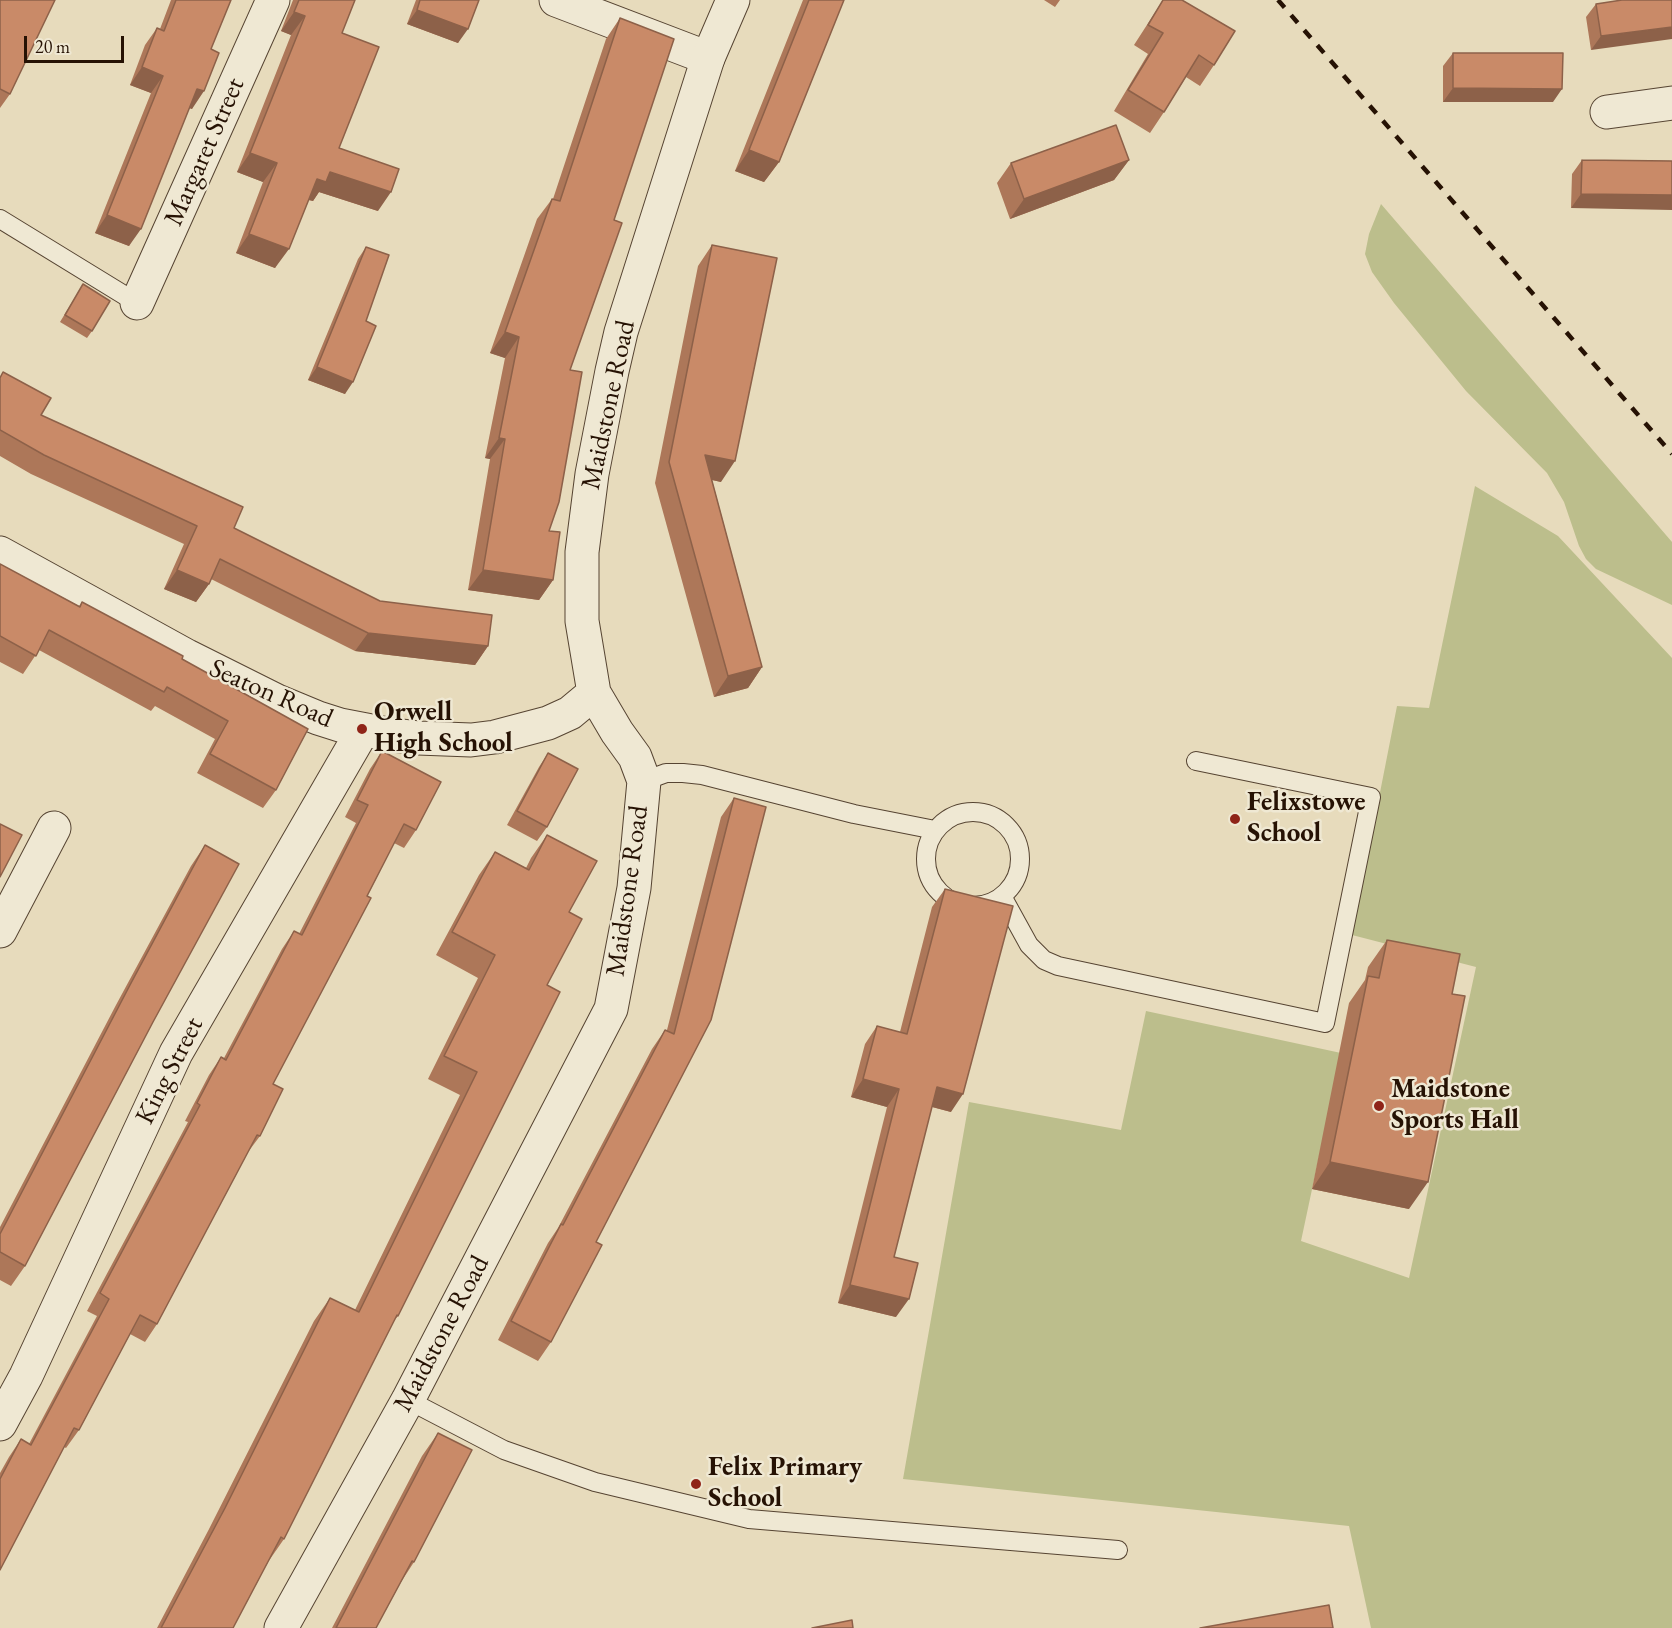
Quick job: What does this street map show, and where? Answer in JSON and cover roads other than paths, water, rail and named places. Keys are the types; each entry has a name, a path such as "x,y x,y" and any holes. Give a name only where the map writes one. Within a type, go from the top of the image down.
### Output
{"street":[{"name":"Margaret Street","path":"137,303 273,0"},
{"path":"556,0 708,58"},
{"name":"Maidstone Road","path":"281,1628 408,1400 611,1009 634,888 644,781 635,757 594,693 582,621 582,552 592,474 621,332 708,58 733,0"},
{"path":"1607,112 1672,103"},
{"name":"Seaton Road","path":"0,553 187,656 241,683 318,718 363,730 418,738 471,740 495,737 548,723 570,713 594,693"},
{"name":"King Street","path":"0,1424 13,1369 176,1053 363,730"},
{"path":"0,931 54,828"}],"lane":[{"path":"0,219 137,303"},
{"path":"1002,896 1029,945 1044,960 1058,966 1325,1023 1371,797 1196,761"},
{"path":"644,781 666,773 702,775 854,814 935,830"},
{"path":"980,812 1002,821 1018,841 1021,866 1011,888 1002,896 992,904 967,907 944,898 928,878 925,853 935,830 955,815 980,812"},
{"path":"408,1400 504,1450 595,1482 749,1519 1118,1550"}],"railway":[{"path":"1278,0 1672,454"}],"place":[{"name":"Orwell High School","path":"362,729"},
{"name":"Felixstowe School","path":"1235,819"},
{"name":"Maidstone Sports Hall","path":"1379,1106"},
{"name":"Felix Primary School","path":"696,1484"}]}
